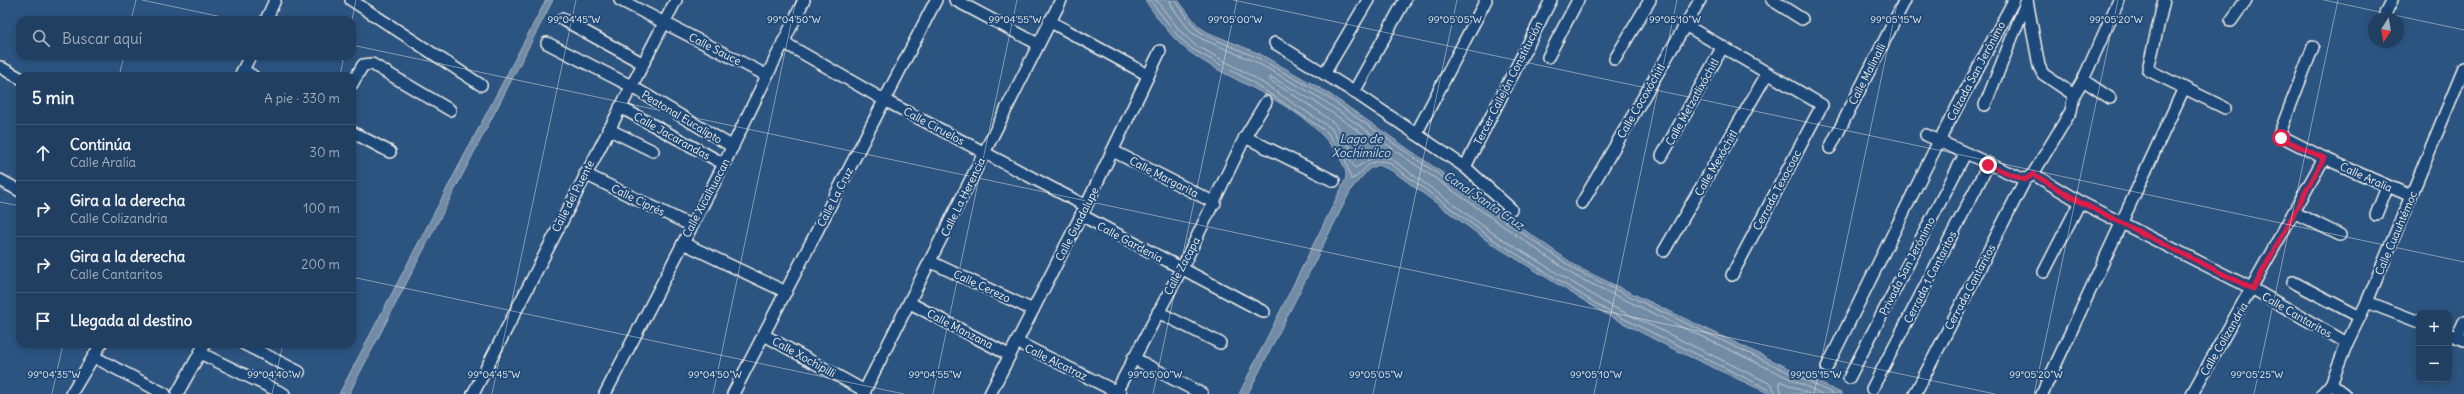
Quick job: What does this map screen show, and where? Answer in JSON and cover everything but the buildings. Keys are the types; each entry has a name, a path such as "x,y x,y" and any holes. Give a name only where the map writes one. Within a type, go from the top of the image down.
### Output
{"street":[{"path":"268,16 275,0"},
{"path":"350,0 367,4 481,85"},
{"name":"Calle Sauce","path":"620,0 766,75"},
{"name":"Calle del Puente","path":"473,394 642,63 676,0"},
{"name":"Calle Xicalhuacan","path":"605,394 733,147 766,75 804,0"},
{"name":"Calle La Cruz","path":"733,394 936,0"},
{"path":"955,0 1038,44"},
{"name":"Calle La Herencia","path":"864,392 931,262 1049,21 1061,0"},
{"path":"1324,74 1368,0"},
{"path":"1354,92 1404,0"},
{"path":"1416,134 1486,0"},
{"name":"Tercer Callejón Constitución","path":"1465,167 1551,0"},
{"path":"1548,57 1578,0"},
{"name":"Calle Cocoxóchitl","path":"1582,202 1700,0"},
{"path":"1772,0 1802,20"},
{"name":"Calle Malinalli","path":"1830,148 1905,0"},
{"name":"Calzada San Jerónimo","path":"1827,367 1939,141 2014,0"},
{"path":"2027,0 2039,66 2043,74 2074,95"},
{"path":"1985,105 2027,0"},
{"name":"Cerrada Cantaritos","path":"1915,394 2029,177 2071,111 2074,95 2083,80 2119,0"},
{"path":"2164,0 2148,70 2225,108"},
{"path":"2231,21 2246,0"},
{"path":"2386,12 2392,0"},
{"path":"1615,58 1648,1"},
{"path":"562,19 642,63"},
{"path":"1049,21 1148,75"},
{"path":"1685,25 1767,74"},
{"name":"Calle Ciruelos","path":"783,42 884,100 984,152 1083,211"},
{"name":"Peatonal Eucalipto","path":"547,43 631,86 733,147"},
{"path":"1275,43 1354,92 1465,167 1511,209"},
{"name":"Calle Aralia","path":"2313,47 2279,135 2324,158 2387,187 2411,196"},
{"name":"Calle Metzatlixóchitl","path":"1662,156 1722,48"},
{"name":"Calle Guadalupe","path":"990,394 1113,151 1160,52"},
{"path":"246,72 249,60"},
{"path":"356,77 363,65 372,64 450,110"},
{"path":"0,67 16,76"},
{"name":"Calle Cuauhtémoc","path":"2322,394 2331,384 2347,343 2367,302 2464,68"},
{"name":"Cerrada Texocoac","path":"1732,275 1822,105 1767,74"},
{"name":"Calle Mexóchitl","path":"1664,251 1767,74"},
{"path":"2083,80 2110,98"},
{"path":"2042,394 2184,88"},
{"name":"Calle Zacapa","path":"1118,393 1133,358 1181,270 1215,203 1245,137 1266,102"},
{"name":"Calle Jacarandas","path":"620,107 724,164"},
{"path":"608,129 654,151"},
{"path":"356,134 390,152"},
{"name":"Calle Cantaritos","path":"1926,135 1988,165 2029,177 2080,202 2253,289 2347,343"},
{"path":"1245,137 1334,181"},
{"name":"Calle Margarita","path":"1113,151 1215,203"},
{"name":"Privada San Jerónimo","path":"1849,378 1965,154"},
{"name":"Calle Colizandria","path":"2192,394 2253,289 2324,158"},
{"name":"Cerrada 1 Cantaritos","path":"1872,389 1988,165"},
{"name":"Calle Ciprés","path":"585,174 692,226"},
{"path":"0,180 16,189"},
{"path":"2376,215 2387,187"},
{"path":"2044,272 2080,202"},
{"name":"Calle Gardenia","path":"1083,211 1181,270 1264,312"},
{"path":"2295,213 2340,235"},
{"path":"683,243 786,292"},
{"name":"Calle Cerezo","path":"931,262 1033,310"},
{"path":"2293,282 2360,317"},
{"path":"2367,302 2416,321"},
{"name":"Calle Manzana","path":"910,303 1009,355"},
{"path":"1158,312 1220,343"},
{"path":"2457,337 2464,322"},
{"name":"Calle Xochipilli","path":"764,335 864,392"},
{"name":"Calle Alcatraz","path":"1017,342 1118,393"},
{"path":"71,394 99,348"},
{"path":"252,348 299,372"},
{"path":"177,394 203,349 284,394"},
{"path":"94,357 165,394"},
{"path":"1133,358 1202,394"},
{"path":"2331,384 2344,394"}],"water":[{"path":"546,0 553,0 349,394 339,394"},
{"name":"Lago de Xochimilco","path":"1145,0 1178,0 1198,26 1207,32 1260,54 1325,91 1579,268 1843,394 1770,394 1669,347 1604,313 1489,242 1394,172 1379,165 1369,169 1352,188 1251,388 1247,394 1239,394 1345,181 1346,172 1340,159 1327,140 1311,124 1272,98 1210,65 1191,53 1172,35"}],"route":[{"path":"1988,165 2025,180 2033,174 2080,202 2122,224 2253,289 2324,158 2281,138"}],"water label":[{"name":"Canal Santa Cruz","path":"1484,200"}]}
